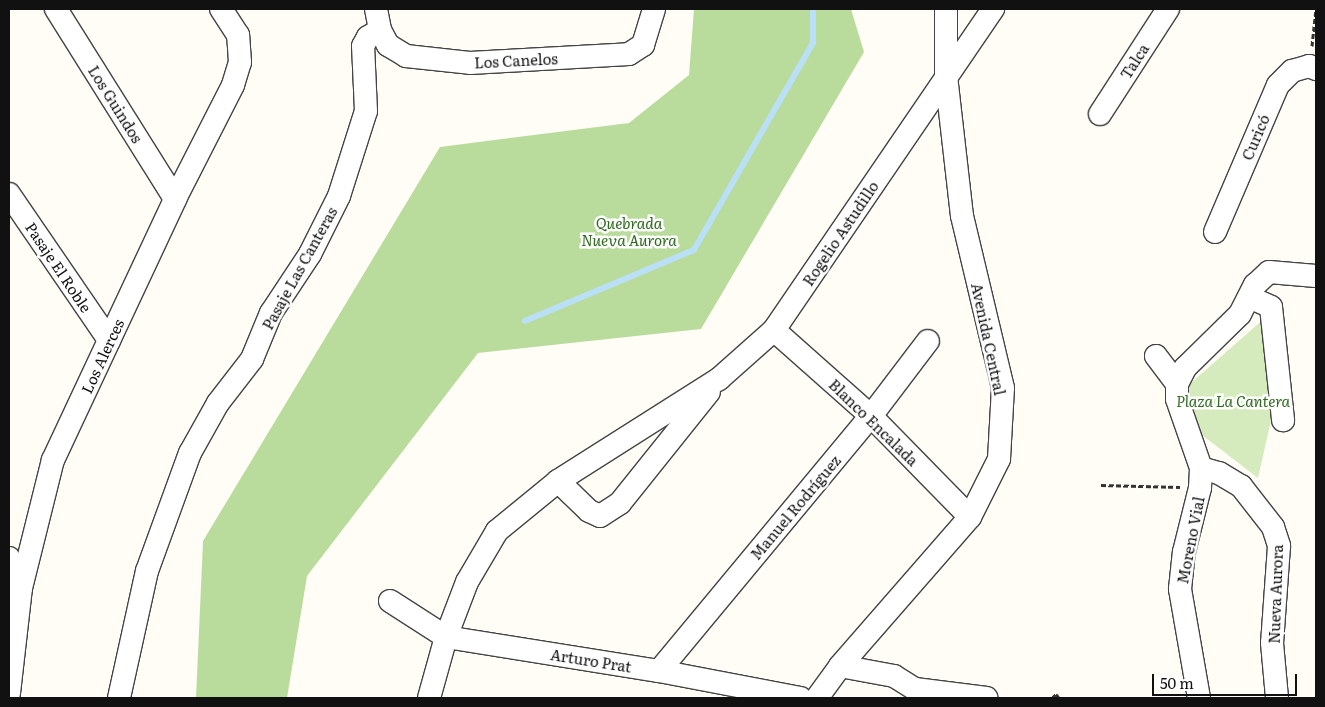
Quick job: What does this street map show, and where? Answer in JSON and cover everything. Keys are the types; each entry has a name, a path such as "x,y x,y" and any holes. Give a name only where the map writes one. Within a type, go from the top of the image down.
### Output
{"street":[{"name":"Los Guindos","path":"56,9 175,199"},
{"name":"Los Alerces","path":"9,693 21,588 53,460 175,199 233,84 240,62 238,35 221,9"},
{"name":"Avenida Central","path":"817,698 840,666 970,517 998,459 1003,388 962,216 946,76 946,9"},
{"name":"Rogelio Astudillo","path":"429,698 446,637 468,582 496,531 558,481 719,379 774,330 993,9"},
{"name":"Talca","path":"1100,114 1168,9"},
{"name":"Los Canelos","path":"378,20 388,46 406,56 470,63 628,54 643,45 652,18"},
{"name":"Pasaje Las Canteras","path":"119,698 148,571 190,453 218,403 252,359 271,313 310,254 339,196 355,155 366,112 363,46 378,20"},
{"name":"Curicó","path":"1215,232 1278,85 1292,71 1313,68"},
{"name":"Pasaje El Roble","path":"9,194 109,340"},
{"path":"1177,384 1185,368 1240,314 1252,291 1269,272 1316,276"},
{"path":"1252,291 1271,306 1283,420"},
{"name":"Blanco Encalada","path":"774,330 871,416 970,517"},
{"name":"Manuel Rodríguez","path":"658,671 871,416 928,341"},
{"path":"1156,356 1177,384 1180,406 1201,478"},
{"name":"Rogelio Astudillo","path":"558,481 590,511 600,516 620,503 719,379"},
{"name":"Nueva Aurora","path":"1201,478 1220,473 1241,486 1273,527 1279,546 1272,643 1277,698"},
{"name":"Moreno Vial","path":"1199,698 1180,589 1184,552 1201,478"},
{"path":"9,558 21,588"},
{"name":"Arturo Prat","path":"390,601 446,637 658,671 800,698"},
{"path":"840,666 894,676 918,693 986,698"}],"path":[{"path":"1313,68 1316,9"},
{"path":"1100,485 1201,478"},
{"path":"1052,698 1056,694 1059,698"}],"green space":[{"name":"Quebrada Nueva Aurora","path":"694,9 851,9 864,52 701,329 478,353 307,576 287,698 196,698 203,541 440,147 629,123 689,75"},
{"name":"Plaza La Cantera","path":"1266,317 1274,407 1258,478 1202,435 1184,389"}],"waterway":[{"path":"525,321 694,250 813,43 813,9"}]}
